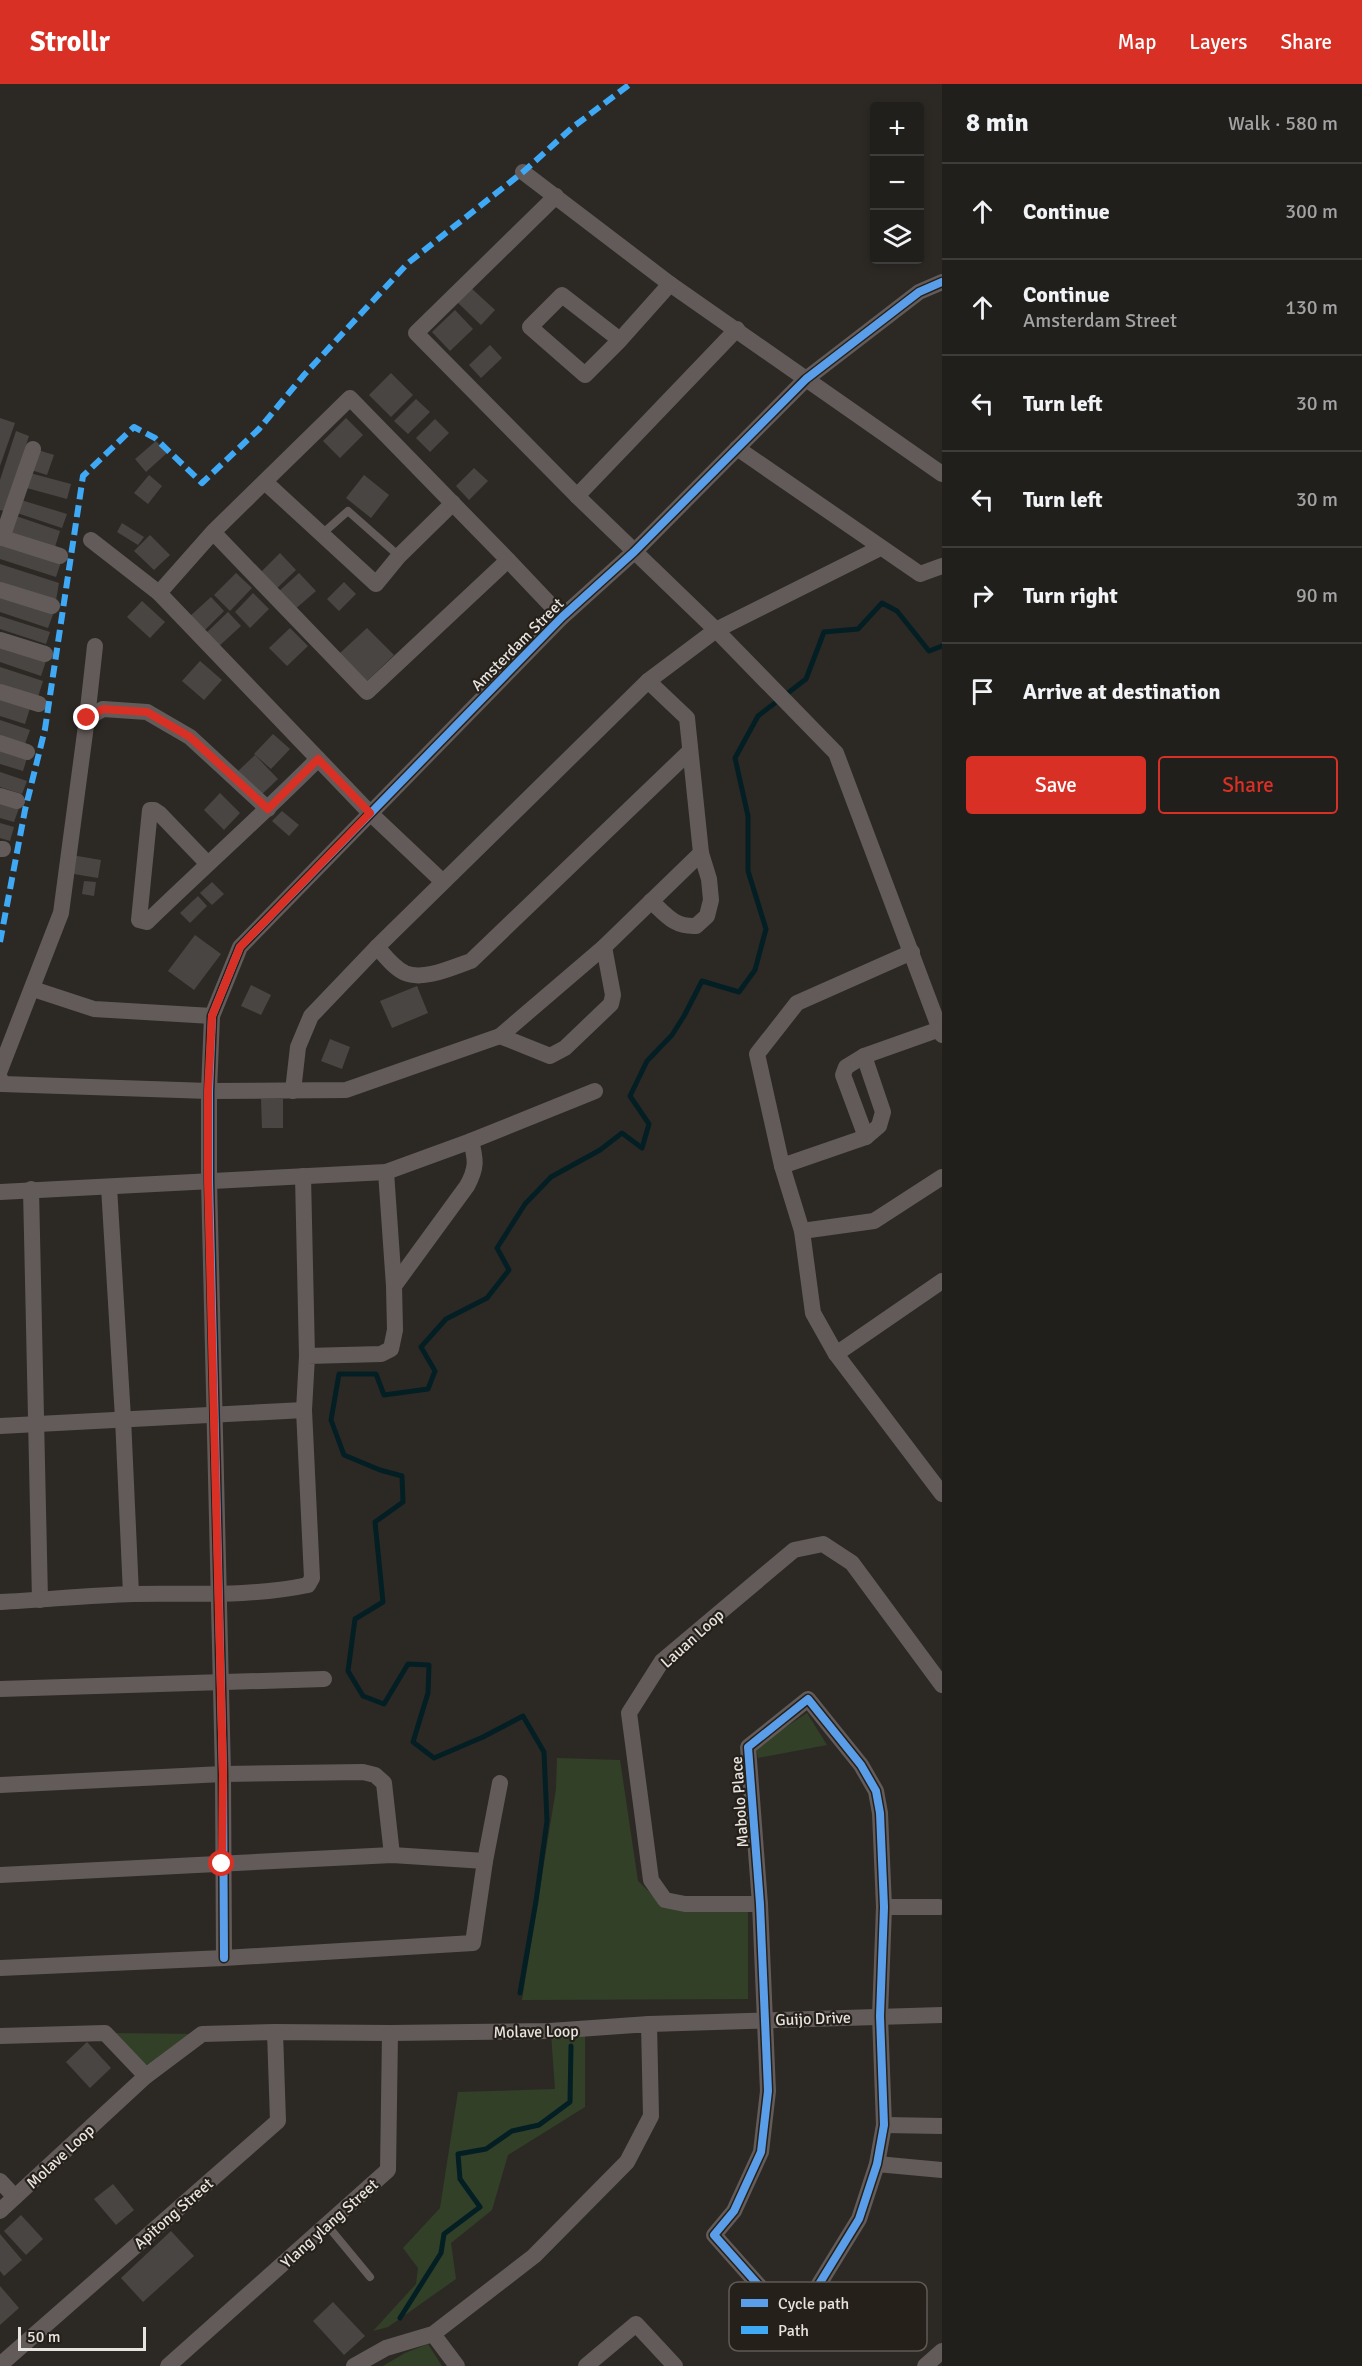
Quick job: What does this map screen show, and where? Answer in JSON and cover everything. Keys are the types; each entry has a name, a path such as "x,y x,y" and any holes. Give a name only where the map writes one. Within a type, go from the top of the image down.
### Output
{"street":[{"path":"523,172 556,195 670,285 737,329 942,474"},
{"path":"556,195 416,333 577,496 716,630 836,753 941,1032 864,1056 846,1067 843,1075 866,1137"},
{"name":"Amsterdam Street","path":"224,1958 223,1774 208,1180 208,1091 212,1016 240,947 562,616 634,552 806,379 919,292 942,282"},
{"path":"620,340 562,295 530,327 585,375 620,340 670,285"},
{"path":"577,496 737,329"},
{"path":"159,593 213,532 350,398 562,616"},
{"path":"737,448 920,574 942,566"},
{"path":"33,449 1,538 60,556"},
{"path":"265,482 376,584 399,556 453,503"},
{"path":"213,532 367,692 508,561"},
{"path":"91,540 159,593 370,813 442,881"},
{"path":"293,1091 298,1047 311,1016 442,881 648,681 716,630 880,548"},
{"path":"0,590 52,606"},
{"path":"0,640 45,654"},
{"path":"0,1070 61,913 95,646"},
{"path":"648,681 687,718 701,853 709,879 711,900 707,916 696,926 683,927 673,922 651,901"},
{"path":"0,692 39,704"},
{"path":"87,718 103,709 147,712 190,737 268,809"},
{"path":"0,743 27,752"},
{"path":"376,947 406,974 428,974 471,962 690,751"},
{"path":"207,864 160,814 150,810 139,920 147,922 318,759"},
{"path":"0,795 17,801"},
{"path":"0,1078 2,1084 208,1091 346,1090 500,1036 604,947 701,853"},
{"path":"500,1036 550,1056 565,1048 611,1004 613,995 604,947"},
{"path":"912,952 797,1004 758,1054 782,1166 802,1231 813,1313 836,1354 942,1494"},
{"path":"33,989 94,1008 212,1016"},
{"path":"782,1166 866,1137 879,1126 883,1112 864,1056"},
{"path":"0,1192 386,1172 424,1160 595,1091"},
{"path":"394,1286 474,1173 476,1159 471,1141"},
{"path":"307,1356 381,1354 391,1349 395,1330 394,1286 386,1172"},
{"path":"0,1602 130,1594 219,1593 308,1585 312,1578 304,1410 307,1356 303,1176"},
{"path":"802,1231 874,1221 942,1177"},
{"path":"109,1187 123,1418 130,1594"},
{"path":"31,1189 38,1424 40,1600"},
{"path":"836,1354 942,1281"},
{"path":"0,1426 304,1410"},
{"name":"Lauan Loop","path":"760,1904 685,1904 665,1900 651,1880 629,1713 662,1661 794,1550 823,1544 852,1563 942,1685"},
{"path":"0,1689 324,1679"},
{"name":"Mabolo Place","path":"756,2282 714,2235 734,2211 761,2152 768,2091 760,1904 748,1747 808,1699 861,1765 876,1791 880,1813 884,1907 880,2016 884,2125 877,2164 859,2219 820,2282"},
{"path":"0,1785 223,1774 363,1772 375,1775 384,1783 392,1855"},
{"path":"0,1968 224,1958 473,1943 485,1861 500,1783"},
{"path":"0,1875 392,1855 485,1861"},
{"path":"884,1907 939,1907"},
{"name":"Guijo Drive","path":"649,2024 942,2015"},
{"path":"354,2366 386,2348 433,2334 534,2256 627,2162 651,2116 649,2024"},
{"name":"Molave Loop","path":"0,2211 146,2076 202,2034 560,2031 649,2024"},
{"name":"Apitong Street","path":"0,2365 278,2121 275,2032"},
{"path":"0,2036 105,2033 146,2076"},
{"name":"Ylang ylang Street","path":"168,2366 388,2170 390,2033"},
{"path":"884,2125 942,2126"},
{"path":"877,2164 942,2170"},
{"path":"0,2181 15,2197"},
{"path":"586,2366 636,2324 675,2366"},
{"path":"433,2334 457,2366"},
{"path":"925,2366 942,2351"}],"lane":[{"path":"322,534 348,511 399,556"},
{"path":"327,2225 370,2277"}],"green space":[{"path":"807,1713 827,1745 758,1758 756,1747"},
{"path":"557,1758 620,1760 638,1881 662,1904 748,1906 748,1999 522,2000 556,1789"},
{"path":"585,2032 585,2107 508,2155 492,2210 451,2243 456,2279 388,2327 373,2331 416,2284 418,2268 403,2248 440,2208 458,2092 555,2089 551,2033"},
{"path":"105,2033 202,2034 146,2076"},
{"path":"428,2344 442,2366 383,2366 405,2353"}],"building":[{"path":"470,287 495,310 481,325 456,301"},
{"path":"455,310 473,329 450,351 432,332"},
{"path":"490,345 502,358 481,378 469,365"},
{"path":"391,373 413,395 391,417 369,395"},
{"path":"416,399 430,412 408,434 394,421"},
{"path":"0,418 15,423 0,466"},
{"path":"346,418 363,435 340,458 323,441"},
{"path":"435,419 449,433 430,452 416,438"},
{"path":"16,431 29,436 4,511 0,510 0,480"},
{"path":"156,441 167,453 146,472 135,459"},
{"path":"38,450 54,455 47,475 31,470"},
{"path":"474,468 488,481 469,500 456,486"},
{"path":"26,472 71,484 67,499 23,487"},
{"path":"149,475 162,486 148,504 134,493"},
{"path":"364,475 389,495 371,518 346,498"},
{"path":"21,500 67,514 62,528 17,513"},
{"path":"13,515 60,531 55,547 8,531"},
{"path":"122,523 144,537 138,545 117,532"},
{"path":"150,535 170,555 154,570 134,551"},
{"path":"0,542 61,562 56,577 0,559"},
{"path":"280,553 296,570 274,591 258,575"},
{"path":"0,564 59,583 56,600 0,585"},
{"path":"236,573 252,588 230,611 214,595"},
{"path":"299,573 316,591 293,611 277,593"},
{"path":"344,582 356,594 339,611 327,599"},
{"path":"253,593 269,609 250,628 235,612"},
{"path":"0,594 54,612 48,628 0,612"},
{"path":"211,597 224,611 202,633 188,618"},
{"path":"142,601 165,622 150,638 127,617"},
{"path":"228,612 241,626 218,647 205,634"},
{"path":"0,616 50,632 46,644 0,629"},
{"path":"290,628 308,646 287,666 269,648"},
{"path":"367,628 394,655 367,681 340,653"},
{"path":"0,646 46,661 41,676 0,662"},
{"path":"200,661 222,680 204,700 182,681"},
{"path":"0,667 43,681 38,697 0,684"},
{"path":"0,698 30,708 25,724 0,716"},
{"path":"0,720 30,730 25,744 0,736"},
{"path":"273,734 290,749 271,769 254,754"},
{"path":"0,750 27,758 23,771 0,764"},
{"path":"255,755 278,779 259,797 236,773"},
{"path":"0,772 27,781 22,794 0,787"},
{"path":"220,793 240,813 224,830 204,810"},
{"path":"0,801 19,808 14,822 0,818"},
{"path":"282,811 299,825 289,836 272,821"},
{"path":"0,823 14,827 10,841 0,838"},
{"path":"71,855 101,860 98,878 68,873"},
{"path":"84,881 96,882 94,896 82,894"},
{"path":"212,882 224,894 212,905 200,893"},
{"path":"198,896 207,906 190,923 180,913"},
{"path":"195,935 221,954 194,990 168,971"},
{"path":"251,985 271,995 261,1015 241,1006"},
{"path":"417,986 428,1013 392,1028 380,1001"},
{"path":"330,1039 350,1047 342,1069 321,1061"},
{"path":"261,1099 283,1099 283,1128 262,1128"},
{"path":"87,2042 111,2068 90,2088 66,2062"},
{"path":"113,2184 134,2210 116,2225 94,2199"},
{"path":"21,2215 43,2239 26,2255 4,2231"},
{"path":"171,2231 194,2256 143,2302 121,2278"},
{"path":"0,2234 22,2260 4,2276 0,2271"},
{"path":"0,2286 19,2308 0,2325"},
{"path":"333,2302 365,2336 344,2355 313,2321"}],"waterway":[{"path":"520,1993 547,1821 544,1752 523,1716 483,1737 434,1758 413,1742 428,1693 429,1665 408,1664 384,1704 363,1696 348,1671 355,1619 383,1602 375,1522 403,1502 402,1476 380,1470 344,1455 331,1420 339,1374 376,1374 384,1395 428,1389 435,1371 421,1347 446,1319 487,1298 509,1270 497,1248 525,1204 551,1177 600,1150 622,1133 642,1148 649,1124 630,1096 647,1061 672,1035 702,981 739,992 755,970 766,929 748,871 748,816 735,758 758,716 806,679 824,632 858,629 882,603 897,611 929,651 942,646"},
{"path":"400,2318 441,2253 444,2234 480,2207 460,2179 458,2154 486,2149 512,2131 539,2125 570,2102 571,2046"}],"marked path":[{"path":"0,942 25,810 45,729 83,476 134,427 155,438 202,483 259,429 304,375 408,263 523,172 573,127 630,84"}],"cycle path":[{"path":"224,1958 223,1774 209,1180 209,1091 212,1016 240,947 562,617 634,552 806,379 919,292 942,282"},
{"path":"808,1699 861,1765 876,1791 880,1813 884,1907 880,2016 884,2125 877,2164 859,2219 820,2282"},
{"path":"756,2282 714,2235 734,2211 761,2152 768,2091 760,1904 748,1747 808,1699"}],"route":[{"path":"87,718 103,709 147,712 190,737 268,809 318,759 370,813 240,947 212,1016 208,1091 208,1180 223,1774 222,1864"}]}
